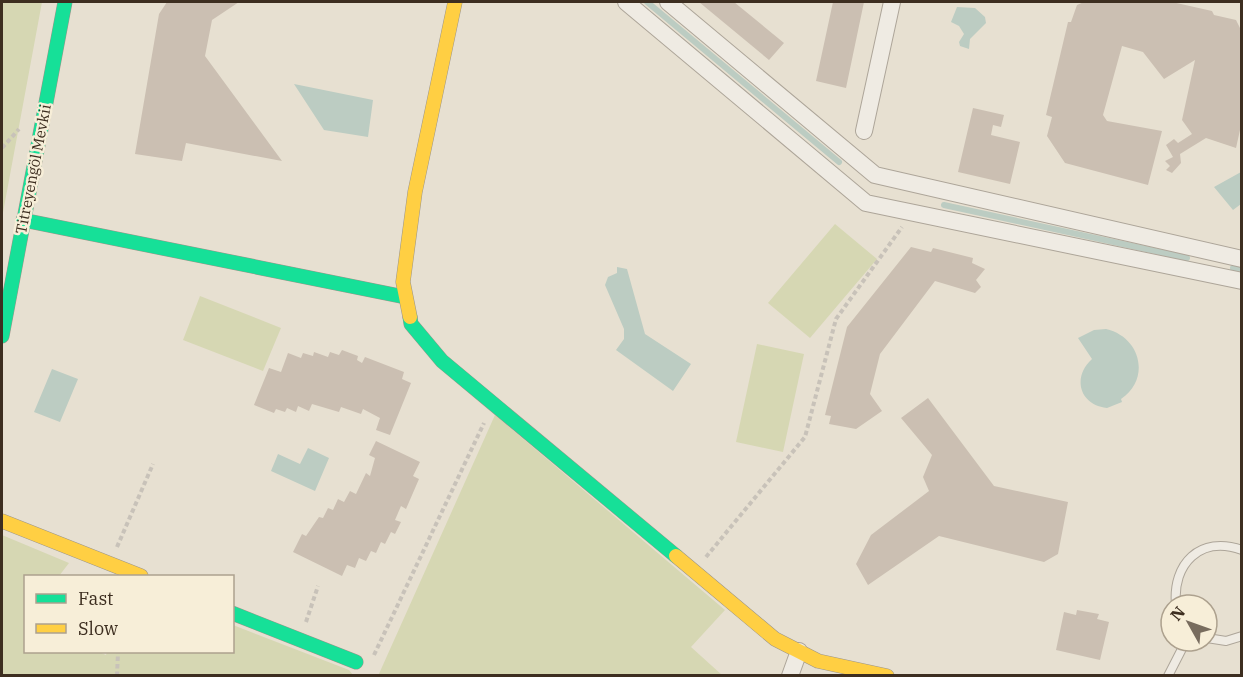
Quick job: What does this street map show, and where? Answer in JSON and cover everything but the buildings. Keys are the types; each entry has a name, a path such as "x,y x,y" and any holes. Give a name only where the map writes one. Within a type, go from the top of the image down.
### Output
{"street":[{"name":"Titreyengöl Mevkii","path":"2,336 65,2"},
{"path":"455,2 409,228 403,282 411,324 442,361 775,639 818,661 887,675"},
{"path":"626,2 866,203 1242,281"},
{"path":"668,2 874,175 1242,259"},
{"path":"864,131 892,2"},
{"path":"23,220 405,297"},
{"path":"2,521 138,575"},
{"path":"234,614 356,662"},
{"path":"790,675 799,651"}],"lane":[{"path":"1175,593 1178,573 1200,550 1216,545 1242,550"},
{"path":"1219,639 1242,636"},
{"path":"1167,675 1179,653"}],"path":[{"path":"694,571 805,437 836,319 912,213"},
{"path":"372,659 493,403"},
{"path":"110,564 153,464"},
{"path":"299,640 318,586"},
{"path":"117,675 118,653"}],"green space":[{"path":"2,2 42,2 2,218"},
{"path":"835,224 877,259 810,338 768,303"},
{"path":"200,296 281,328 263,371 183,340"},
{"path":"757,344 804,354 783,452 736,442"},
{"path":"495,415 725,610 691,647 722,675 378,676"},
{"path":"2,535 69,563 60,575 24,575 24,653 101,653 106,655 107,653 234,653 234,625 349,670 353,675 2,675"}],"shaded area":[{"path":"957,7 975,8 985,17 986,23 970,39 969,49 960,46 959,42 964,34 959,26 951,22"},
{"path":"294,84 373,100 368,137 324,130"},
{"path":"1241,172 1241,204 1233,210 1214,187"},
{"path":"617,267 627,269 645,334 691,364 673,391 616,350 624,339 624,329 605,285 608,277 617,273"},
{"path":"1106,329 1118,333 1127,340 1134,349 1139,370 1136,381 1121,399 1122,402 1107,408 1090,402 1082,389 1082,374 1092,359 1078,338 1094,330"},
{"path":"52,369 78,379 60,422 34,412"},
{"path":"308,448 329,458 315,491 271,471 278,454 300,464"}],"waterway":[{"path":"647,2 839,162"},
{"path":"944,205 1187,258"},
{"path":"1233,268 1242,269"}],"traffic: fast":[{"path":"2,336 65,2"},
{"path":"23,220 405,297"},
{"path":"410,317 411,324 442,361 676,556"},
{"path":"234,614 356,662"}],"traffic: slow":[{"path":"410,317 403,282 415,192 455,2"},
{"path":"2,521 138,575"},
{"path":"676,556 775,639 818,661 887,676"}]}
